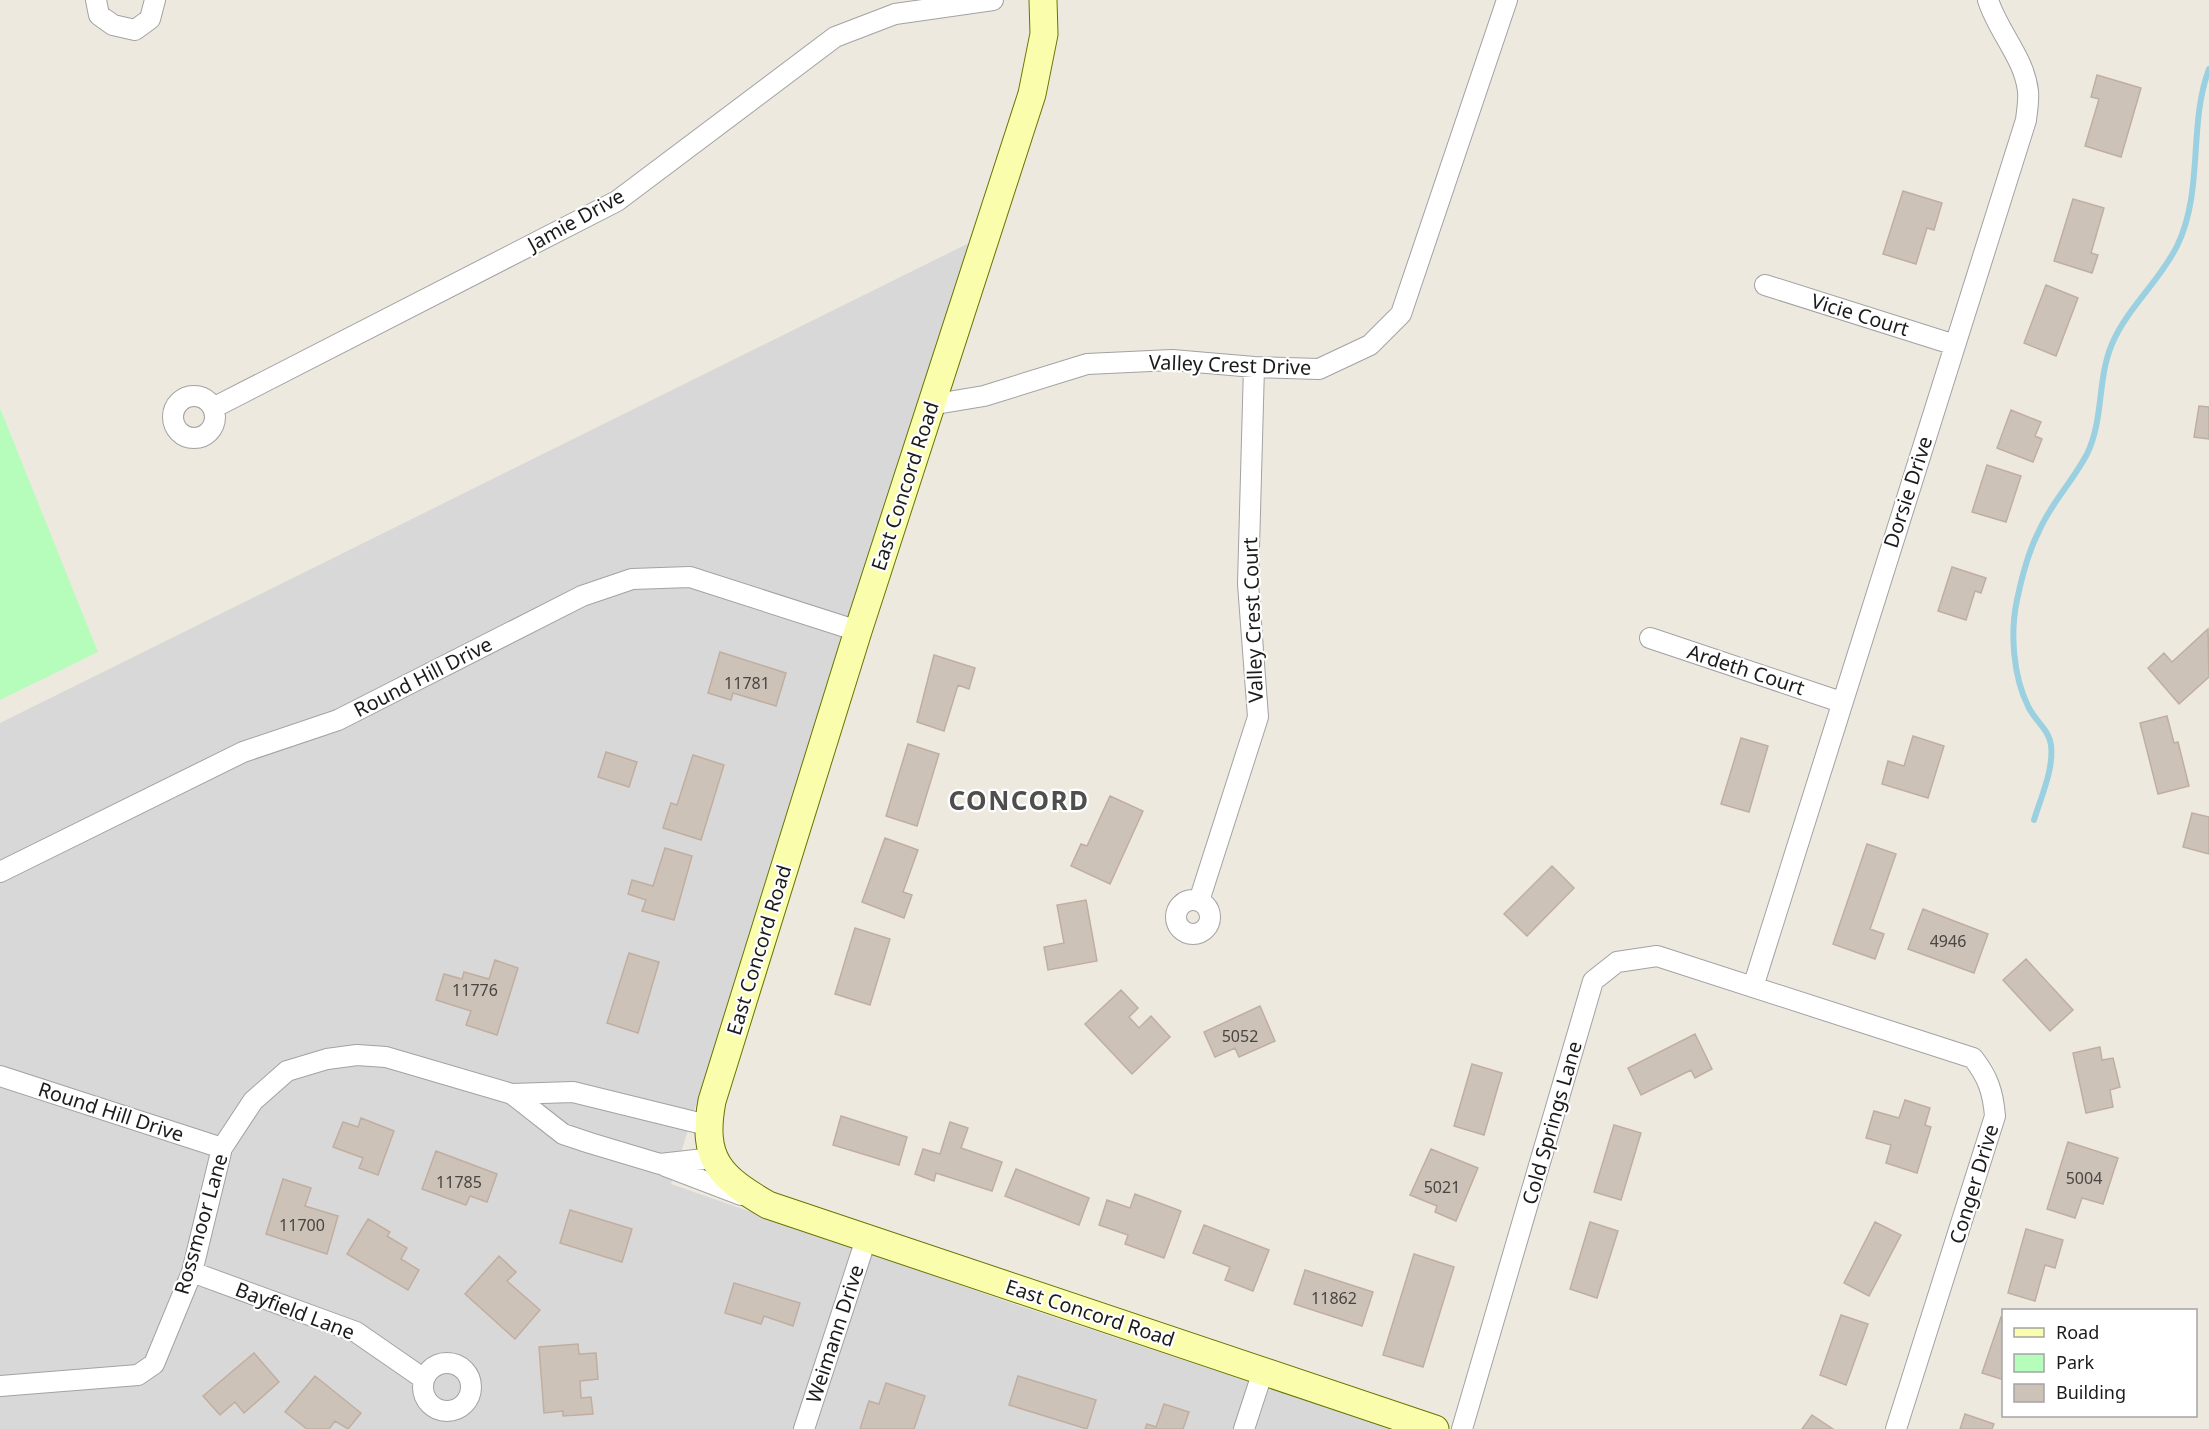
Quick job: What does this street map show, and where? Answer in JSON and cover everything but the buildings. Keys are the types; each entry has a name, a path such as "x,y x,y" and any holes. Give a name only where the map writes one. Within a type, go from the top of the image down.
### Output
{"street":[{"path":"96,0 99,15 113,25 135,30 150,19 155,0"},
{"name":"Jamie Drive","path":"213,408 617,201 835,37 895,15 993,0"},
{"name":"East Concord Road","path":"1043,0 1044,34 1032,94 858,631 712,1101 707,1125 713,1158 721,1172 736,1186 768,1205 1435,1429"},
{"name":"Valley Crest Drive","path":"930,405 984,396 1088,364 1172,360 1254,367 1319,369 1370,345 1401,314 1507,0"},
{"name":"Dorsie Drive","path":"1753,987 1841,702 2009,180 2026,120 2028,92 2020,64 1988,0"},
{"name":"Vicie Court","path":"1765,285 1955,345"},
{"name":"Valley Crest Court","path":"1199,901 1258,717 1248,584 1254,367"},
{"name":"Round Hill Drive","path":"0,872 243,752 338,720 582,596 632,579 690,577 858,631"},
{"name":"Ardeth Court","path":"1650,638 1841,702"},
{"name":"Cold Springs Lane","path":"1462,1429 1593,981 1617,962 1657,957 1753,987"},
{"name":"Conger Drive","path":"1753,987 1973,1058 1985,1073 1993,1091 1995,1116 1896,1429"},
{"name":"Rossmoor Lane","path":"0,1386 138,1375 154,1364 192,1272 222,1148 253,1101 287,1071 327,1059 357,1055 386,1057 512,1094 573,1092 707,1125"},
{"name":"Round Hill Drive","path":"0,1076 222,1148"},
{"name":"Rossmoor Lane","path":"512,1094 563,1134 660,1164 768,1205"},
{"name":"Rossmoor Lane","path":"660,1164 713,1158"},
{"name":"Weimann Drive","path":"804,1429 866,1239"},
{"name":"Bayfield Lane","path":"192,1272 356,1332 424,1379"},
{"path":"1244,1429 1263,1371"}],"shaded area":[{"path":"969,243 671,1184 1017,1305 1392,1429 0,1429 0,723"}],"green space":[{"path":"0,408 98,652 0,700"}],"waterway":[{"path":"2034,820 2049,773 2051,745 2050,739 2028,706 2016,668 2013,640 2021,582 2032,547 2044,521 2081,464 2092,441 2104,371 2112,344 2126,318 2170,259 2185,225 2193,181 2199,113 2209,69"}],"district":[{"name":"CONCORD","path":"1019,801"}]}
